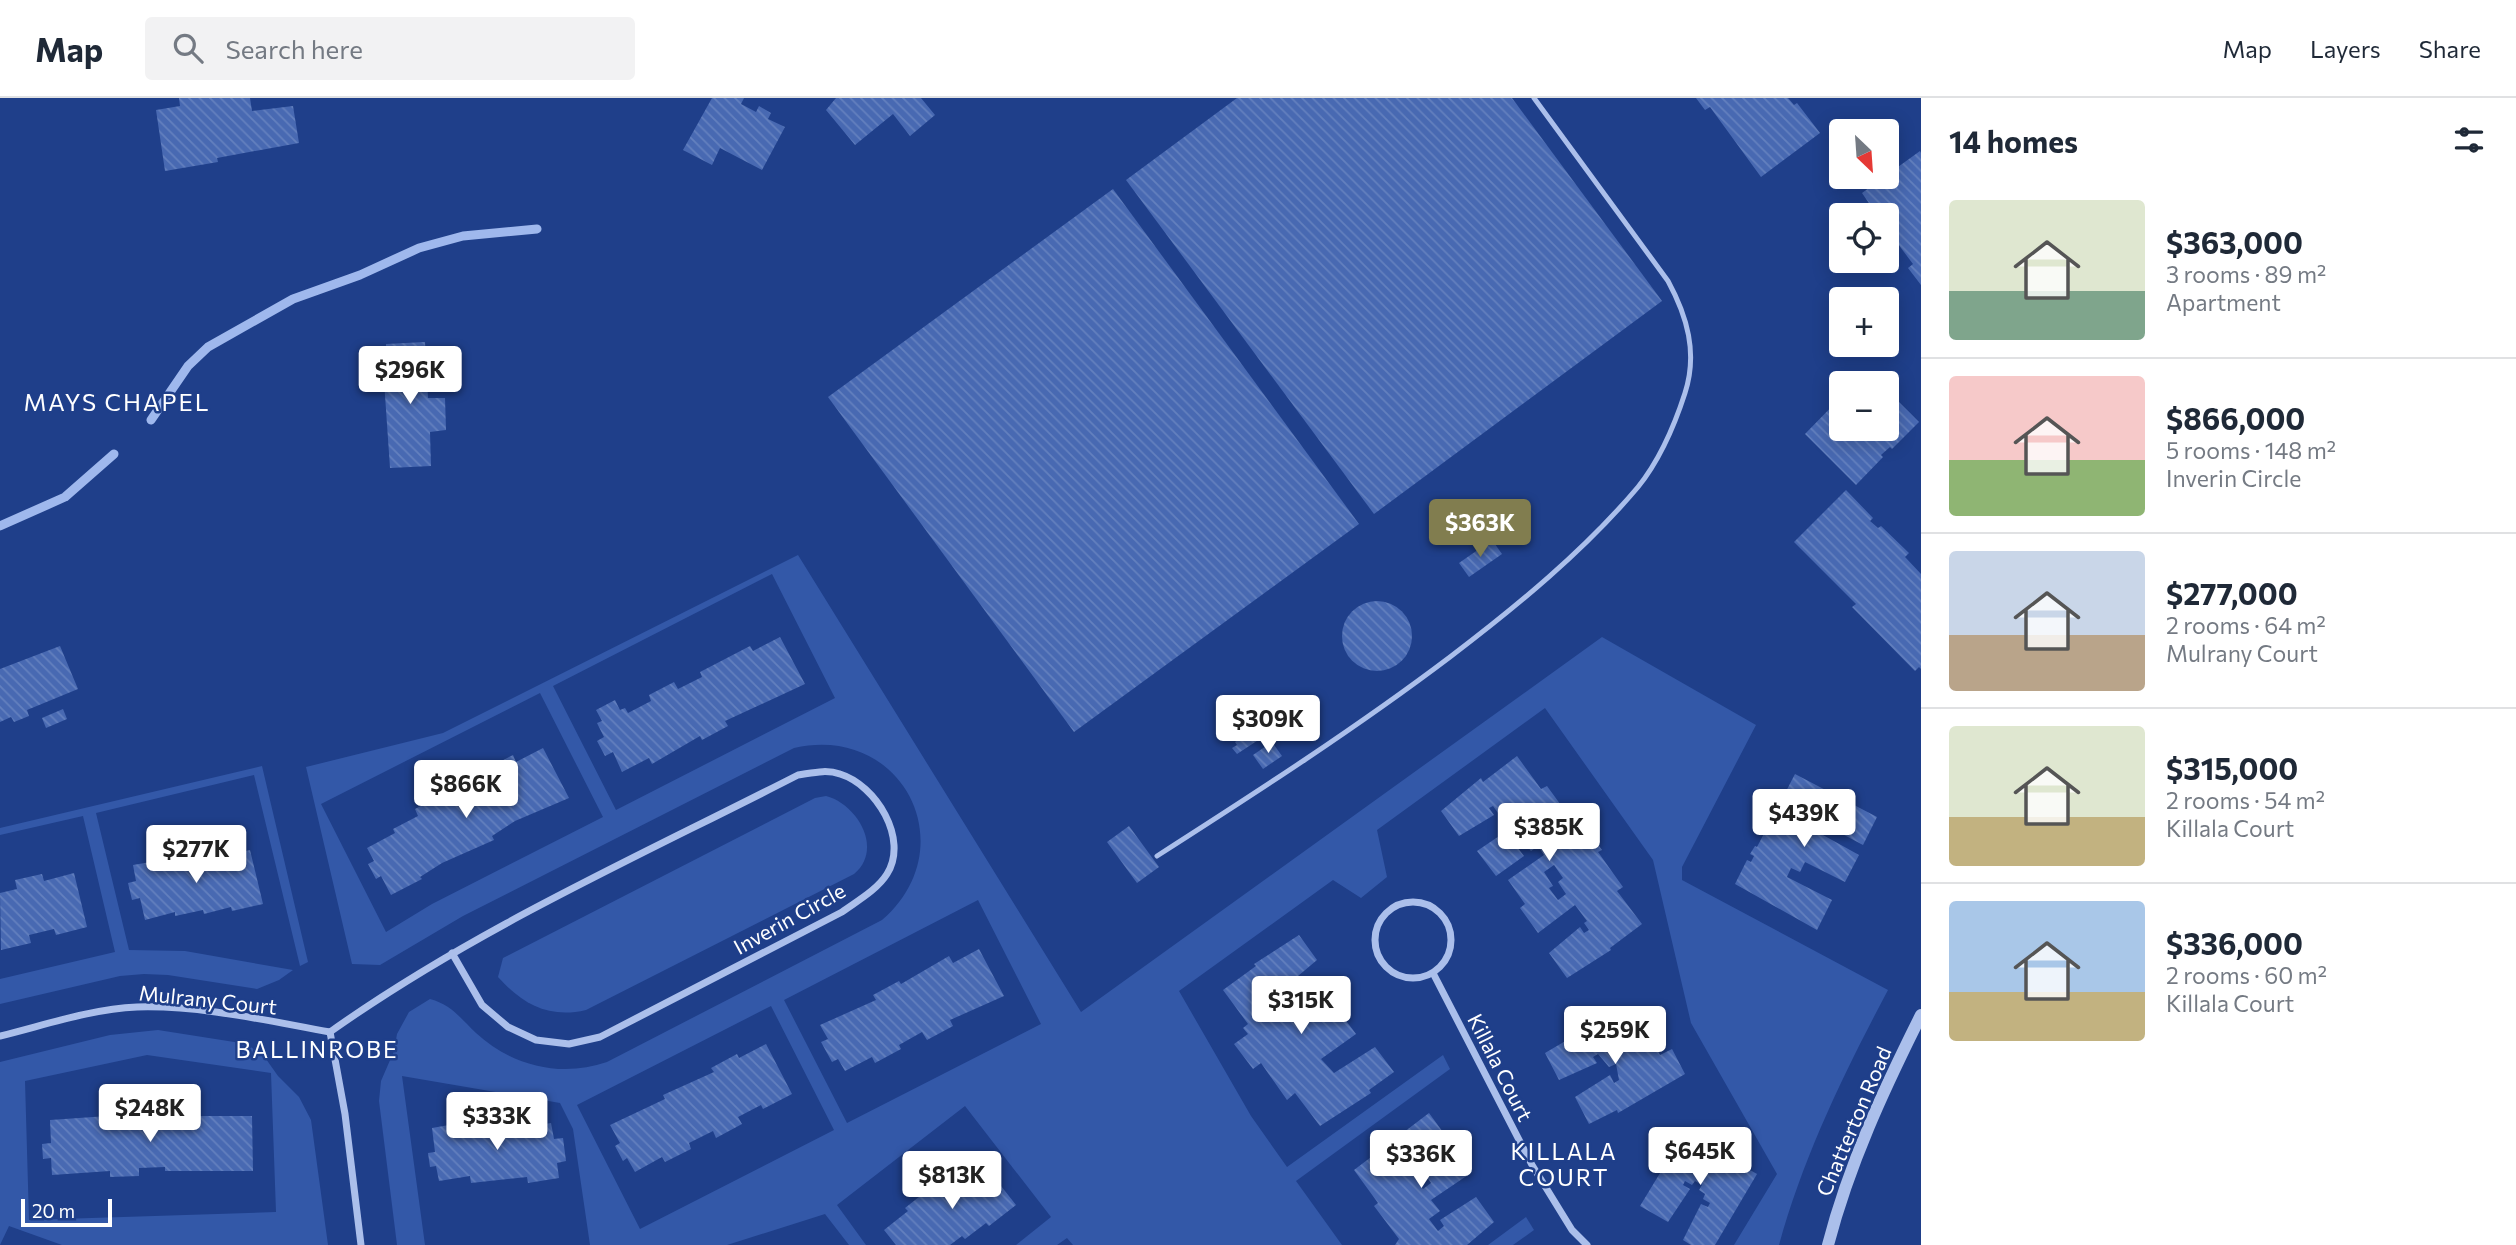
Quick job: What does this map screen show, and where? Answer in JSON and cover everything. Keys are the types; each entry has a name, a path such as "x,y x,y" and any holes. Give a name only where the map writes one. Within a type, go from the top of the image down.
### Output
{"street":[{"name":"Inverin Circle","path":"330,1032 382,995 452,953 798,775 823,771 841,774 869,794 890,826 895,852 887,874 870,892 842,912 600,1037 569,1044 536,1040 508,1027 482,1004 452,953"},
{"path":"1412,901 1427,904 1440,912 1449,926 1452,942 1448,958 1433,973 1407,978 1396,975 1383,964 1375,950 1374,936 1379,921 1394,906 1412,901"},
{"name":"Killala Court","path":"1433,973 1532,1165 1573,1230 1587,1245"},
{"name":"Mulrany Court","path":"0,1036 104,1010 138,1007 198,1012 330,1032"},
{"name":"Chatterton Road","path":"1828,1245 1839,1203 1880,1098 1921,1015"},
{"path":"330,1032 345,1114 361,1245"}],"lane":[{"path":"1157,856 1327,748 1492,626 1577,552 1639,485 1666,440 1686,390 1691,348 1685,312 1668,281 1534,98"}],"shaded area":[{"path":"798,555 1081,1012 1602,637 1756,725 1682,867 1682,880 1888,990 1826,1115 1800,1179 1779,1245 1734,1245 1777,1174 1691,1023 1653,860 1545,708 1377,830 1387,877 1361,898 1333,880 1179,991 1251,1116 1287,1167 1443,1055 1450,1069 1296,1181 1342,1245 1073,1245 1067,1238 1057,1245 1016,1245 1051,1217 965,1106 837,1205 866,1245 849,1245 825,1214 727,1245 590,1245 573,1129 560,1103 402,1076 425,1245 397,1245 379,1101 381,1081 394,1051 397,1034 409,1012 430,999 438,1002 505,1054 538,1066 572,1069 607,1062 882,920 907,891 919,859 920,827 910,797 891,772 865,754 832,745 794,748 463,916 380,965 352,964 306,767 443,733","holes":["772,574 835,698 616,810 553,686","540,693 603,817 432,904 386,932 321,804","978,900 1041,1024 847,1123 784,1000","771,1006 834,1130 640,1229 577,1105"]},
{"path":"262,766 308,962 300,966 254,775 96,813 129,950 185,951 293,970 279,980 257,989 168,975 144,974 120,976 0,1004 0,979 115,952 83,816 0,835 0,828"},
{"path":"826,796 848,808 863,829 867,852 863,864 854,874 586,1010 560,1012 537,1007 517,995 498,977 503,958 815,798"},
{"path":"158,1030 247,1044 266,1059 299,1097 311,1120 328,1245 62,1245 9,1226 0,1245 0,1062 110,1035","holes":["147,1055 271,1073 276,1212 29,1220 25,1081"]},
{"path":"1526,1217 1534,1230 1513,1245 1488,1245"}],"building":[{"path":"179,98 250,98 252,111 293,106 299,143 165,171 156,110 180,106"},
{"path":"712,98 744,98 741,104 756,112 759,106 771,113 768,119 785,127 762,170 720,148 712,165 683,150"},
{"path":"836,98 921,98 935,115 910,136 893,114 855,145 826,110"},
{"path":"1237,98 1512,98 1662,301 1374,514 1126,180"},
{"path":"1696,98 1788,98 1794,105 1797,103 1820,133 1761,177 1710,107 1705,110"},
{"path":"1920,151 1921,285 1908,268 1913,264 1899,245 1899,203 1869,203 1862,193 1868,189 1899,189 1899,166"},
{"path":"1113,189 1359,524 1074,732 828,397"},
{"path":"425,342 428,398 445,398 446,430 430,432 431,466 390,468 383,366 386,366 386,344"},
{"path":"1899,402 1919,422 1892,449 1890,447 1881,455 1883,457 1856,485 1805,434 1829,409 1829,441 1899,441"},
{"path":"1846,490 1873,518 1870,521 1878,528 1881,526 1909,553 1905,557 1921,574 1921,669 1919,667 1915,671 1852,607 1856,604 1794,542"},
{"path":"1511,500 1531,531 1518,540 1497,509"},
{"path":"1492,540 1502,554 1469,577 1459,563"},
{"path":"1377,601 1396,607 1406,617 1412,636 1406,655 1396,665 1377,671 1358,665 1348,655 1342,636 1348,617 1358,607"},
{"path":"780,637 805,684 725,721 728,726 702,740 700,736 652,764 649,758 622,772 613,752 605,756 597,741 604,737 597,723 602,721 596,710 615,700 620,710 625,708 628,713 651,701 649,695 674,682 678,689 702,677 700,672 750,646 753,651"},
{"path":"60,646 78,689 27,710 29,716 14,722 11,717 0,722 0,669"},
{"path":"63,709 67,719 46,728 42,718"},
{"path":"1258,725 1266,735 1237,754 1232,748 1237,745 1235,742"},
{"path":"1272,742 1282,756 1263,769 1253,755"},
{"path":"543,748 569,798 515,821 492,836 494,840 442,863 420,877 422,879 391,895 381,876 376,879 368,864 374,861 367,848 395,833 393,829 418,816 415,809 440,796 444,804 469,792 466,787 491,774 488,768 513,755 516,762"},
{"path":"1517,756 1541,789 1547,786 1571,819 1576,814 1602,850 1598,852 1623,887 1617,891 1642,924 1610,948 1611,950 1567,978 1549,953 1580,927 1584,933 1589,930 1584,923 1587,921 1575,905 1538,933 1520,908 1525,904 1508,880 1544,855 1538,846 1531,851 1522,838 1514,843 1524,856 1496,876 1477,851 1514,826 1502,810 1498,813 1493,806 1489,808 1494,815 1459,836 1441,811 1481,778 1483,782","holes":["1554,865 1563,878 1558,882 1566,894 1558,900 1549,888 1553,886 1544,872"]},
{"path":"1795,774 1877,817 1863,845 1833,829 1831,832 1817,825 1814,830 1859,855 1845,882 1805,862 1800,872 1791,868 1787,877 1832,900 1817,930 1735,884 1747,860 1751,862 1754,856 1750,854 1755,846 1757,847"},
{"path":"1129,826 1159,867 1137,883 1107,842"},
{"path":"250,850 263,904 232,911 231,907 204,914 203,910 175,916 175,912 145,920 140,898 132,900 128,883 136,881 133,865 191,855 192,859 219,853 220,857"},
{"path":"74,873 87,927 56,935 54,929 29,935 31,943 1,950 0,893 17,889 15,880 42,874 44,881"},
{"path":"1299,935 1317,960 1279,992 1291,1008 1326,983 1343,1006 1338,1010 1356,1034 1321,1059 1334,1073 1375,1047 1394,1072 1369,1090 1371,1093 1320,1126 1295,1093 1287,1100 1261,1063 1253,1069 1234,1044 1248,1034 1243,1028 1248,1024 1223,990 1256,966 1254,964"},
{"path":"979,949 1004,996 950,1020 953,1026 927,1040 922,1032 899,1045 901,1049 875,1063 872,1057 845,1071 838,1059 832,1062 821,1042 828,1039 820,1025 876,1000 873,995 899,981 901,984 949,956 953,963"},
{"path":"1628,1010 1647,1045 1653,1042 1660,1055 1672,1049 1685,1074 1618,1113 1617,1110 1589,1124 1575,1097 1610,1075 1614,1083 1619,1080 1616,1064 1609,1067 1598,1054 1593,1057 1597,1063 1559,1080 1545,1053 1591,1026 1592,1029"},
{"path":"766,1044 792,1094 763,1109 761,1105 738,1117 742,1124 716,1138 713,1131 689,1143 691,1149 665,1162 662,1157 635,1172 627,1158 623,1161 615,1146 620,1143 610,1125 665,1099 663,1095 714,1072 711,1068 737,1054 739,1058"},
{"path":"165,1112 165,1116 252,1116 253,1171 165,1171 165,1167 139,1168 139,1176 110,1177 110,1171 52,1175 51,1158 43,1159 42,1144 51,1143 50,1120"},
{"path":"1429,1113 1448,1139 1409,1170 1423,1189 1431,1183 1422,1170 1449,1150 1468,1175 1431,1200 1440,1211 1429,1219 1438,1231 1444,1226 1440,1220 1476,1197 1494,1222 1467,1245 1395,1245 1399,1239 1374,1206 1378,1203 1354,1170"},
{"path":"521,1121 521,1128 551,1123 554,1139 563,1138 566,1161 557,1163 559,1178 528,1183 527,1177 471,1183 470,1176 439,1181 436,1166 430,1167 428,1153 435,1152 432,1128 466,1122 467,1126"},
{"path":"1688,1127 1725,1148 1722,1154 1757,1174 1715,1245 1691,1245 1683,1240 1701,1204 1708,1207 1710,1203 1703,1199 1705,1194 1699,1190 1702,1185 1695,1181 1692,1185 1685,1181 1683,1185 1690,1189 1668,1222 1640,1206"},
{"path":"983,1163 1016,1205 989,1226 986,1223 965,1239 962,1236 950,1245 896,1245 884,1230 908,1211 905,1208 929,1189 932,1194 953,1176 958,1182"}],"waterway":[{"path":"151,420 188,366 208,347 293,299 360,275 419,248 463,236 537,229"},
{"path":"0,526 65,497 114,454"}],"district":[{"name":"MAYS CHAPEL","path":"117,401"},
{"name":"BALLINROBE","path":"317,1049"},
{"name":"KILLALA COURT","path":"1564,1164"}]}
